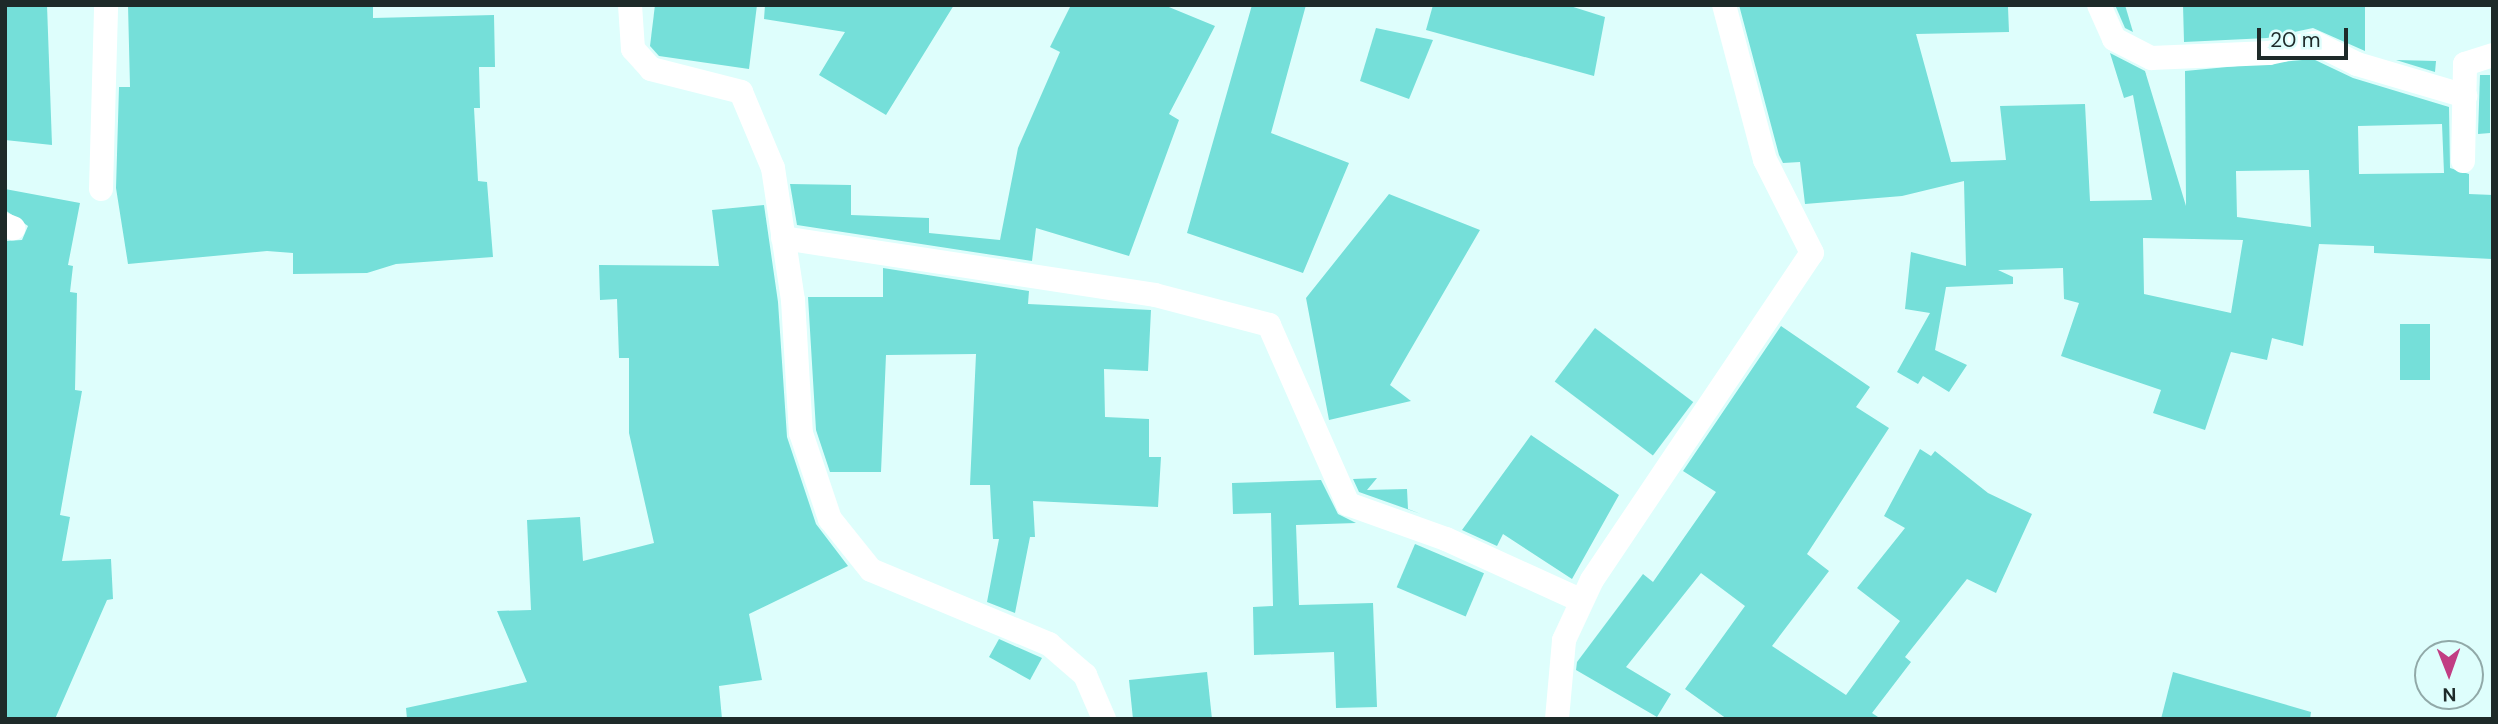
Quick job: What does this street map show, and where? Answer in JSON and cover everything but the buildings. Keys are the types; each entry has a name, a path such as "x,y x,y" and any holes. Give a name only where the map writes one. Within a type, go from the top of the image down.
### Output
{"street":[{"path":"101,189 106,5"},
{"path":"630,5 633,50 651,69 741,92 773,168 783,238 801,433 830,519 871,570 1049,644 1085,676 1104,719"},
{"path":"1557,719 1564,640 1582,601 1812,253 1765,160 1724,5"},
{"path":"2099,5 2114,39 2151,58 2269,53 2315,43 2357,64 2465,96"},
{"path":"2463,161 2465,64 2493,55"},
{"path":"783,238 1155,295 1269,325 1348,503 1446,539 1582,601"}]}
